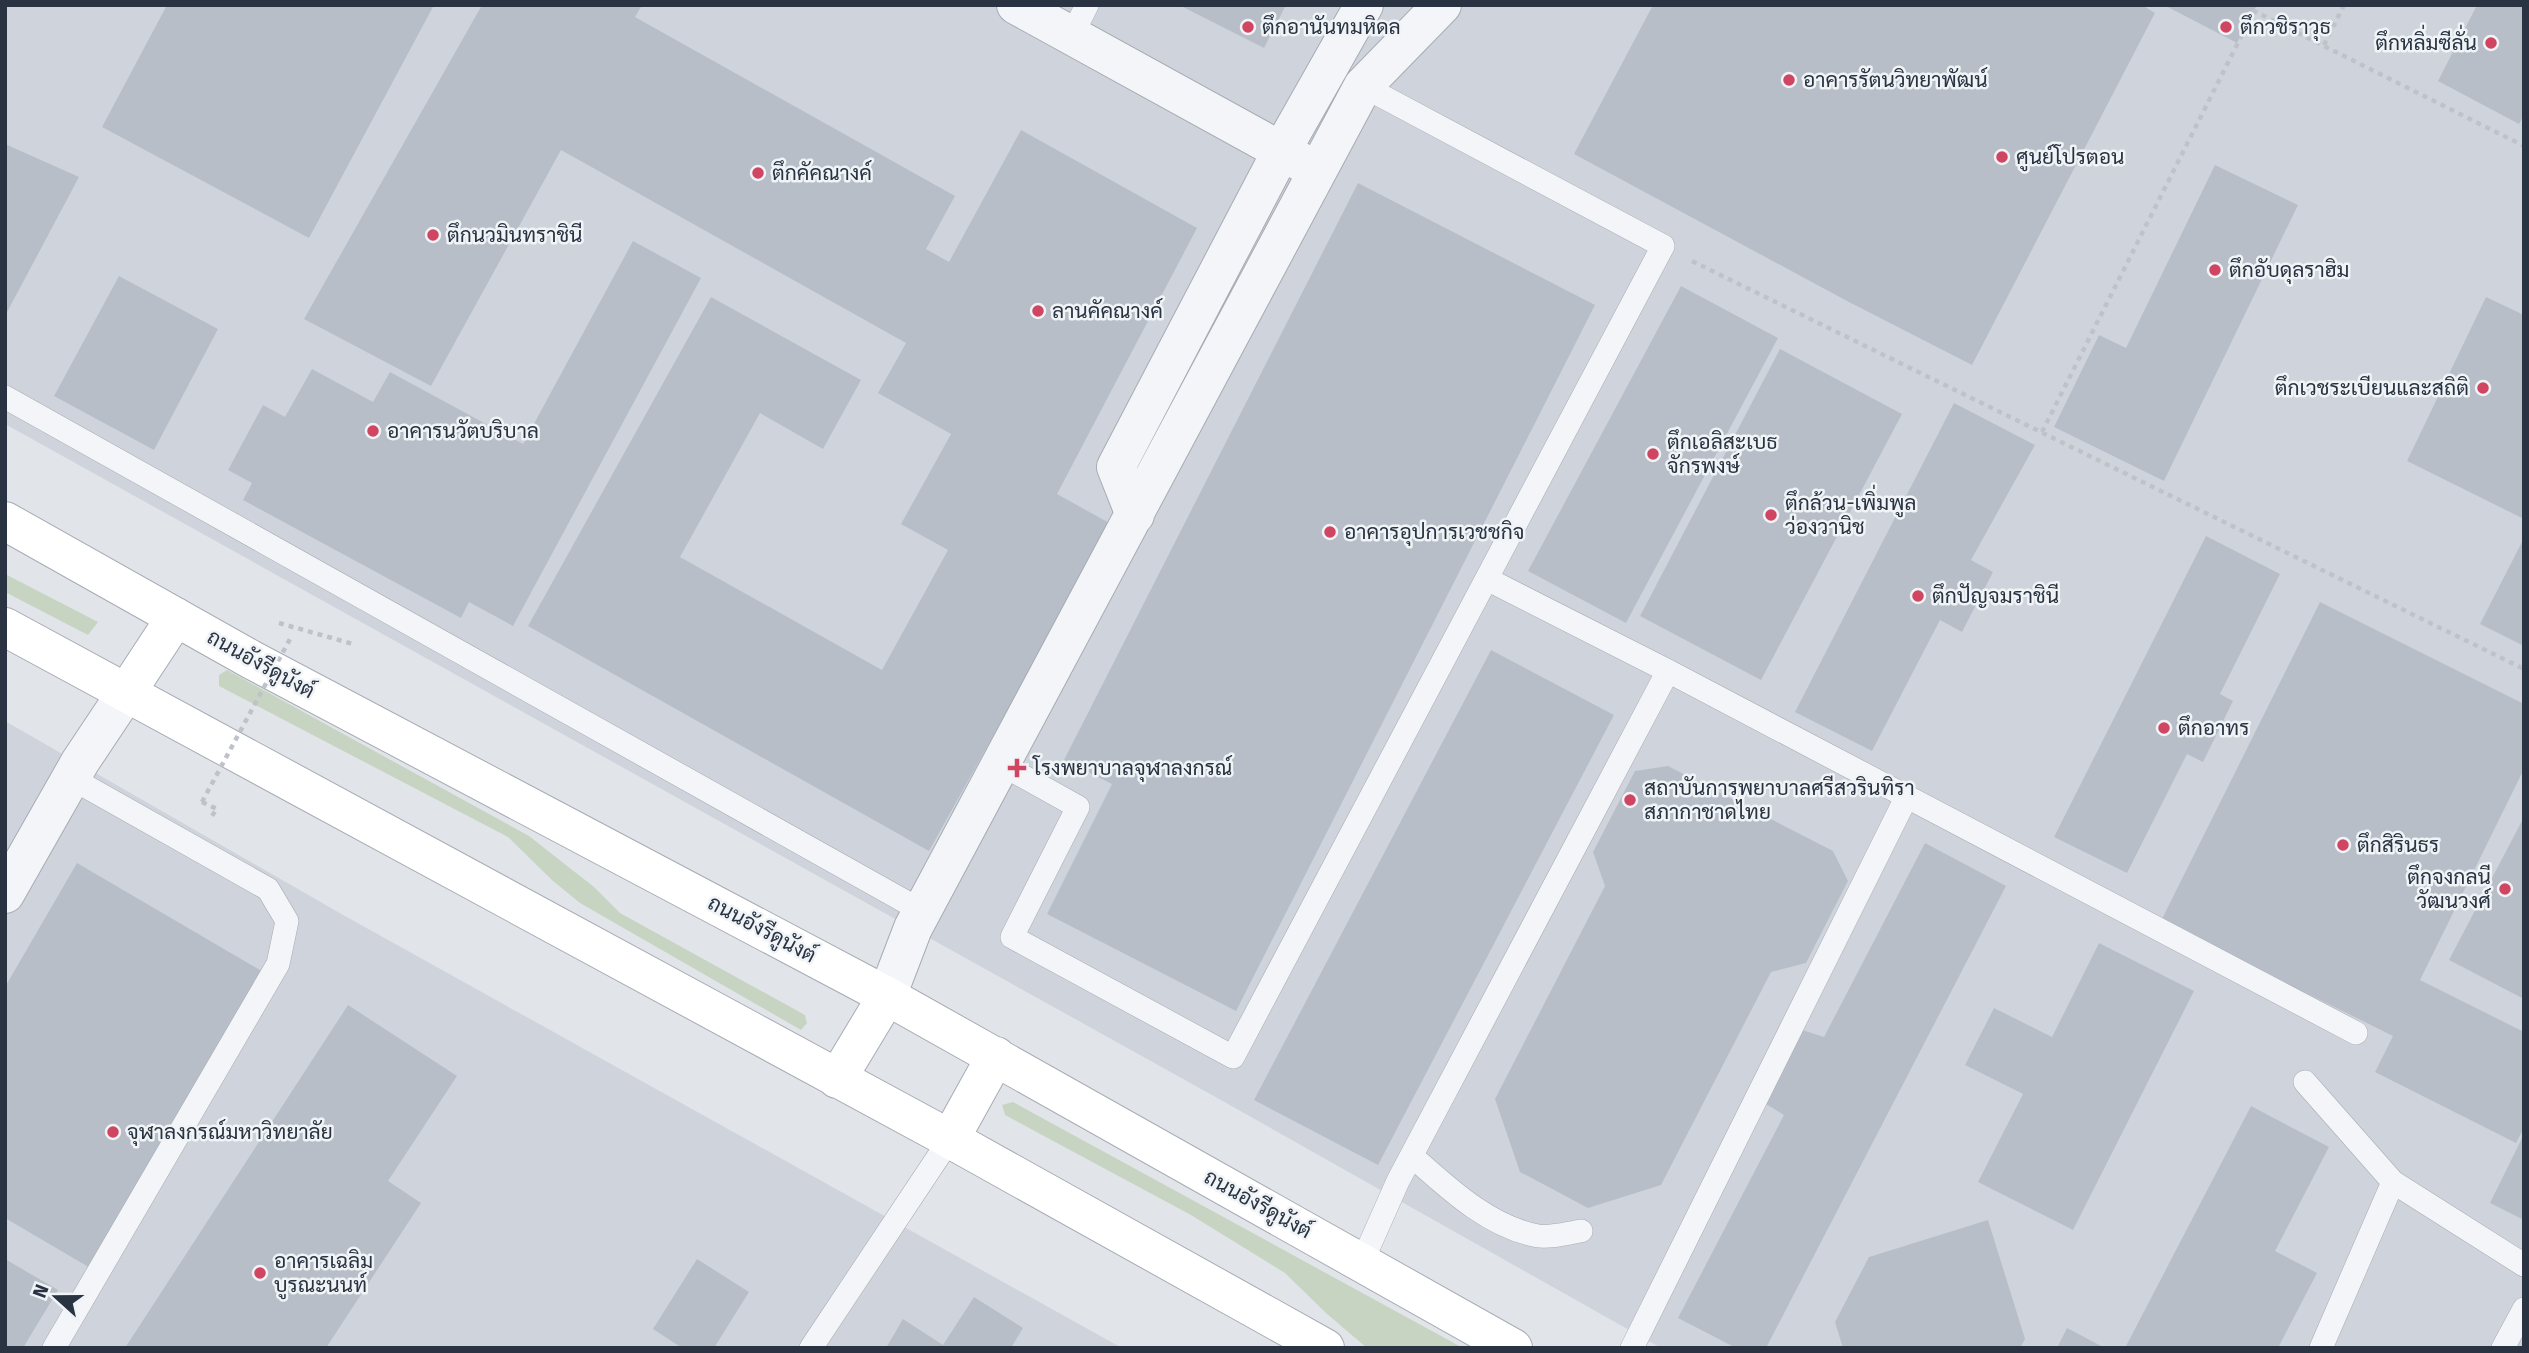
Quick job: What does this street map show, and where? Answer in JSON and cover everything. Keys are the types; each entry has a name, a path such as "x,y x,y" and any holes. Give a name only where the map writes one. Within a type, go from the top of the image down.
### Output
{"main road":[{"name":"ถนนอังรีดูนังต์","path":"5,521 252,660 887,996 1513,1348"},
{"path":"127,693 176,617"},
{"path":"5,627 950,1139 1325,1348"},
{"path":"837,1079 887,996"},
{"path":"950,1139 996,1056"}],"street":[{"path":"1017,5 1079,20 1317,171"},
{"path":"1135,515 1116,467 1282,150 1364,5"},
{"path":"887,996 913,928 1363,86 1443,5"},
{"path":"5,894 71,778 127,693"}],"lane":[{"path":"1001,764 1078,807 1012,937 1233,1057 1663,246 1363,86"},
{"path":"5,397 922,911"},
{"path":"1488,579 2356,1033"},
{"path":"1362,1262 1398,1181 1668,671"},
{"path":"54,1348 278,964 287,922 268,889 71,778"},
{"path":"1633,1348 1906,796"},
{"path":"2305,1082 2393,1182 2524,1265"},
{"path":"811,1348 950,1139"},
{"path":"1412,1156 1451,1191 1499,1222 1540,1237 1581,1231"},
{"path":"2321,1348 2393,1182"},
{"path":"2503,1348 2524,1310"}],"path":[{"path":"2324,45 2344,5"},
{"path":"2042,432 2254,11 2524,146"},
{"path":"1663,246 2524,669"},
{"path":"273,630 278,622 353,644"},
{"path":"202,802 290,639 281,635"}],"shaded area":[{"name":"โรงพยาบาลจุฬาลงกรณ์","path":"5,5 2524,5 2524,1348 1661,1348 5,424"},
{"path":"5,721 345,916 1122,1348 5,1348"}],"green space":[{"path":"5,574 98,622 88,635 5,592"},
{"path":"227,670 529,836 594,887 620,913 805,1015 807,1023 801,1030 580,903 508,837 219,686 219,675"},
{"path":"1013,1102 1463,1348 1367,1348 1285,1273 1191,1215 1005,1115 1002,1105"}],"building":[{"path":"167,5 434,5 309,238 102,127"},
{"path":"482,5 642,5 635,17 955,196 926,249 949,262 1021,130 1197,228 1057,494 1111,524 929,851 528,626 711,297 861,380 823,449 760,413 680,557 882,670 948,550 901,524 951,434 878,393 906,343 561,150 431,386 304,319"},
{"name":"ตึกอานันทมหิดล","path":"1179,5 1286,5 1264,48"},
{"name":"อาคารรัตนวิทยาพัฒน์","path":"1653,5 2142,5 2155,13 1972,365 1574,154"},
{"name":"ตึกวชิราวุธ","path":"2164,5 2257,5 2237,43"},
{"name":"ตึกหลิ่มซีลั่น","path":"2477,5 2524,5 2524,115 2519,124 2438,81"},
{"path":"5,144 79,177 5,316"},
{"name":"ตึกอับดุลราฮิม","path":"2215,165 2298,205 2164,481 2054,427 2099,335 2126,348"},
{"name":"อาคารอุปการเวชชกิจ","path":"1358,183 1595,305 1236,1011 1047,914 1112,784 1064,760"},
{"name":"อาคารนวัตบริบาล","path":"633,241 701,278 513,626 469,602 461,618 243,500 252,483 228,470 263,405 285,417 312,369 373,402 390,372 523,444"},
{"path":"119,276 218,329 154,450 54,396"},
{"name":"ตึกเอลิสะเบธ จักรพงษ์","path":"1681,286 1778,338 1626,623 1528,571"},
{"name":"ตึกเวชระเบียนและสถิติ","path":"2486,297 2524,315 2524,519 2407,461"},
{"name":"ตึกล้วน-เพิ่มพูล ว่องวานิช","path":"1780,349 1902,414 1761,680 1640,616"},
{"name":"ตึกปัญจมราชินี","path":"1954,403 2035,445 1971,560 1993,572 1962,632 1940,620 1872,751 1795,712"},
{"name":"ตึกอาทร","path":"2206,536 2280,574 2220,694 2233,701 2203,762 2187,754 2127,873 2054,837"},
{"path":"2524,538 2524,646 2480,624"},
{"name":"ตึกสิรินธร","path":"2320,602 2524,704 2524,769 2420,980 2524,1032 2524,1128 2516,1143 2375,1072 2393,1036 2161,921"},
{"path":"1491,650 1614,715 1378,1165 1254,1100"},
{"path":"1668,766 1833,851 1848,881 1806,963 1771,972 1661,1185 1588,1208 1520,1172 1495,1099 1605,886 1593,852 1635,771"},
{"name":"ตึกจงกลนี วัฒนวงศ์","path":"2524,817 2524,999 2449,960"},
{"path":"1925,843 2006,886 1766,1348 1736,1348 1678,1318 1784,1115 1761,1101 1799,1029 1824,1037"},
{"path":"77,863 265,973 92,1269 5,1218 5,987"},
{"path":"2099,943 2194,991 2073,1230 1978,1182 2023,1094 1965,1065 1994,1008 2052,1037"},
{"path":"348,1005 457,1076 388,1181 421,1203 326,1348 125,1348"},
{"path":"2251,1106 2329,1147 2275,1251 2317,1273 2278,1348 2125,1348"},
{"path":"2524,1134 2524,1220 2490,1203"},
{"path":"1988,1220 2025,1339 2020,1348 1843,1348 1835,1322 1869,1257"},
{"path":"5,1259 58,1290 23,1348 5,1348"},
{"path":"697,1259 749,1292 714,1348 682,1348 653,1329"},
{"path":"974,1297 1023,1328 1011,1348 886,1348 903,1319 943,1345"},
{"path":"2067,1328 2105,1348 2057,1348"}],"place":[{"name":"ตึกอานันทมหิดล","path":"1248,27"},
{"name":"ตึกวชิราวุธ","path":"2226,27"},
{"name":"ตึกหลิ่มซีลั่น","path":"2491,43"},
{"name":"อาคารรัตนวิทยาพัฒน์","path":"1789,80"},
{"name":"ศูนย์โปรตอน","path":"2002,157"},
{"name":"ตึกคัคณางค์","path":"758,173"},
{"name":"ตึกนวมินทราชินี","path":"433,235"},
{"name":"ตึกอับดุลราฮิม","path":"2215,270"},
{"name":"ลานคัคณางค์","path":"1038,311"},
{"name":"ตึกเวชระเบียนและสถิติ","path":"2483,388"},
{"name":"อาคารนวัตบริบาล","path":"373,431"},
{"name":"ตึกเอลิสะเบธ จักรพงษ์","path":"1653,454"},
{"name":"ตึกล้วน-เพิ่มพูล ว่องวานิช","path":"1771,515"},
{"name":"อาคารอุปการเวชชกิจ","path":"1330,532"},
{"name":"ตึกปัญจมราชินี","path":"1918,596"},
{"name":"ตึกอาทร","path":"2164,728"},
{"name":"โรงพยาบาลจุฬาลงกรณ์","path":"1017,768"},
{"name":"สถาบันการพยาบาลศรีสวรินทิรา สภากาชาดไทย","path":"1630,800"},
{"name":"ตึกสิรินธร","path":"2343,845"},
{"name":"ตึกจงกลนี วัฒนวงศ์","path":"2505,889"},
{"name":"จุฬาลงกรณ์มหาวิทยาลัย","path":"113,1132"},
{"name":"อาคารเฉลิม บูรณะนนท์","path":"260,1273"}]}
